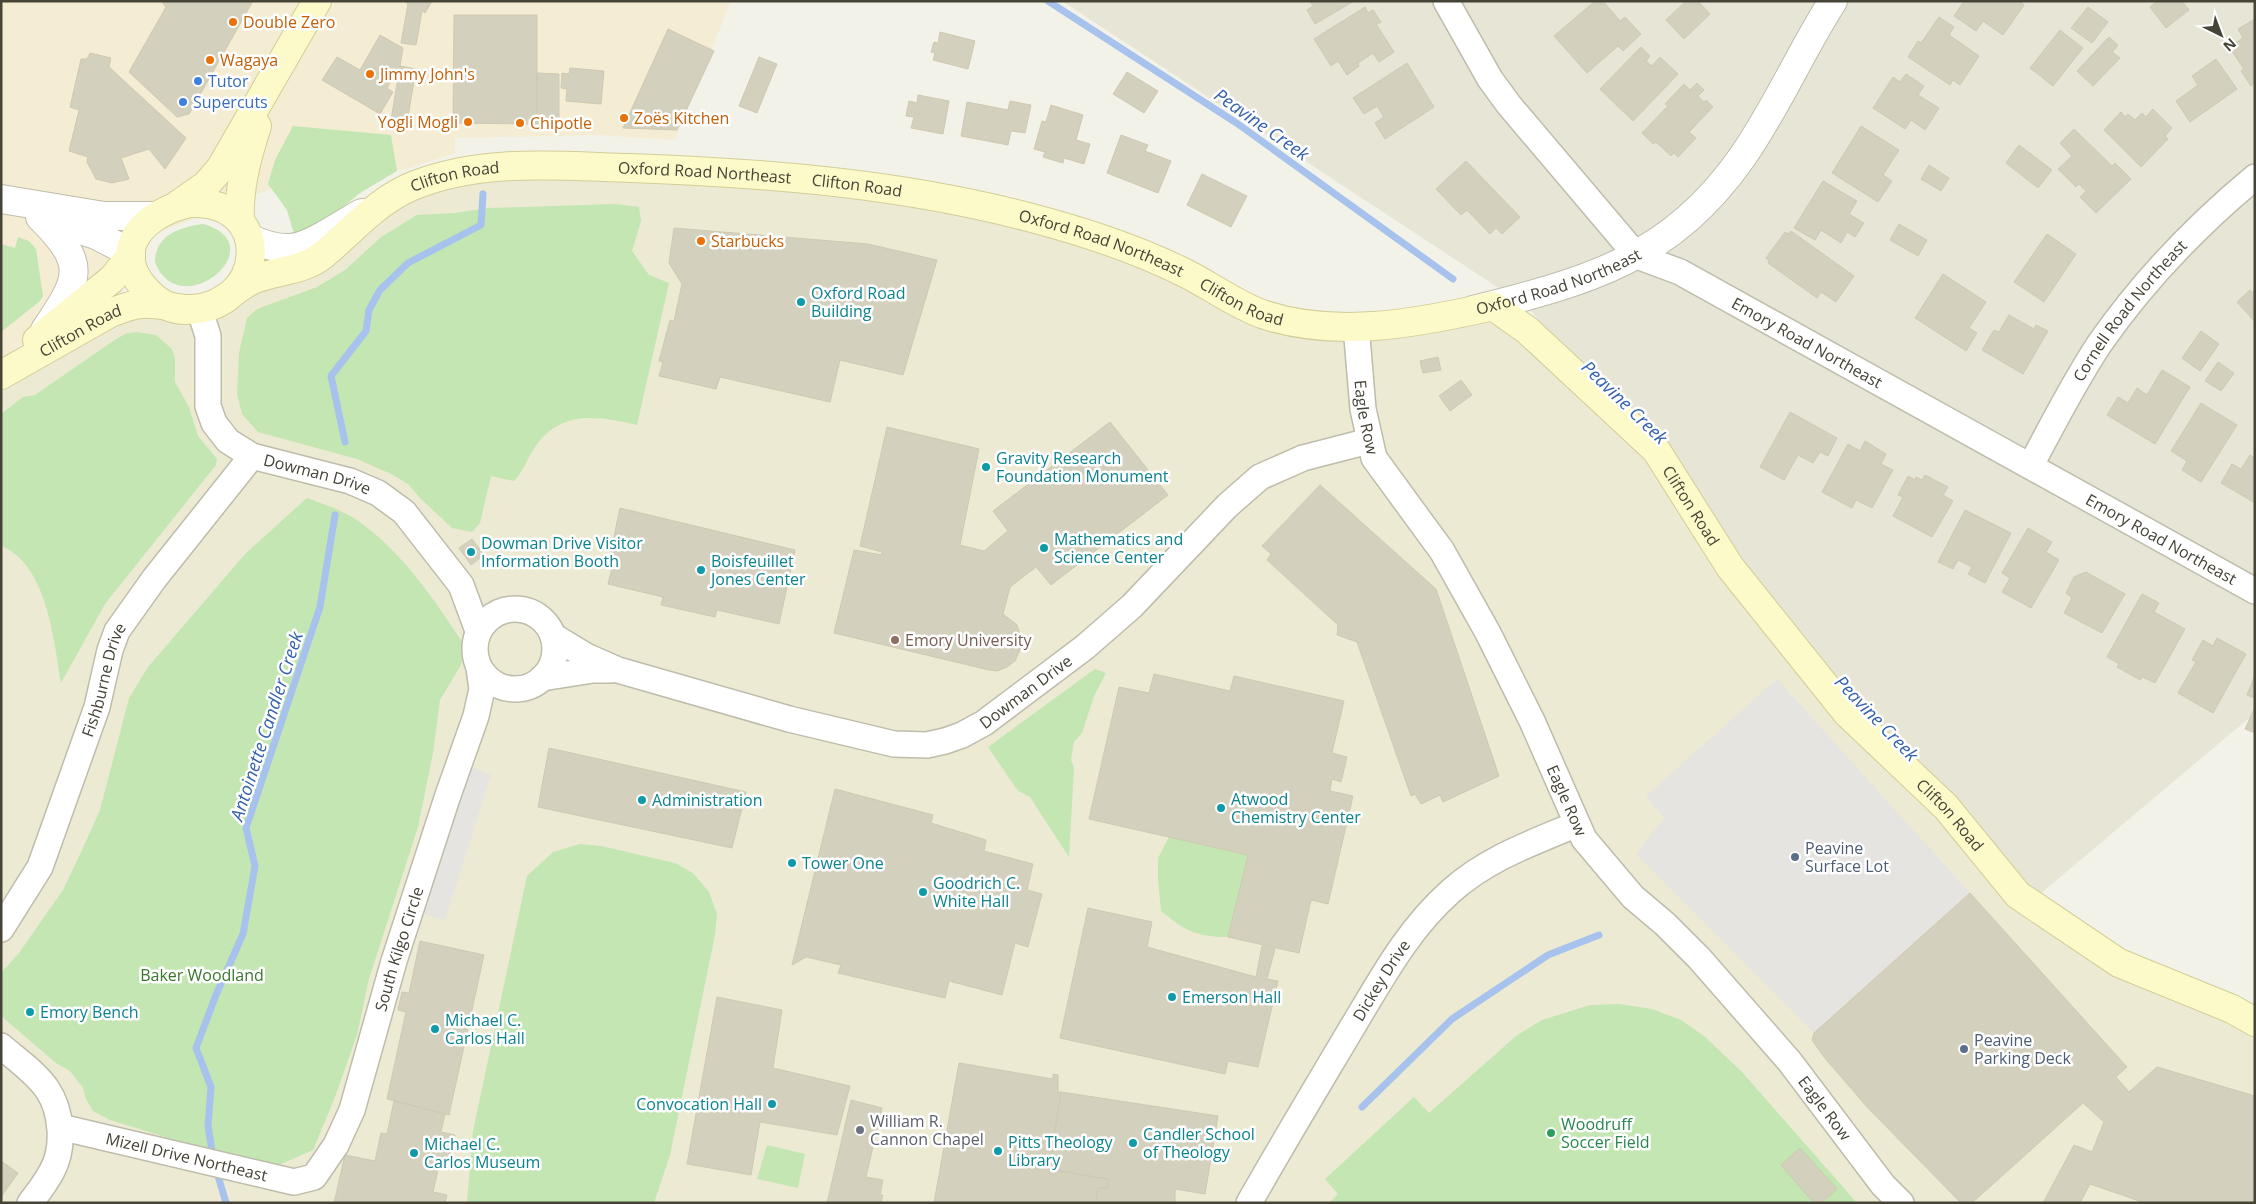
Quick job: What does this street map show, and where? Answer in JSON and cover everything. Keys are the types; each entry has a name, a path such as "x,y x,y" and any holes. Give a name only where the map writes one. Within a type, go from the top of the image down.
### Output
{"main road":[{"path":"1,371 112,278 131,255 138,233 164,212 206,185 220,169 272,82 317,1"},
{"path":"239,288 247,274 252,250 244,229 239,207 250,147 272,82"},
{"name":"Clifton Road","path":"837,181 984,207"},
{"path":"164,212 190,204 209,203 230,211 244,229"},
{"path":"131,255 136,277 140,284 166,306"},
{"name":"Clifton Road","path":"1,375 112,312 142,304 196,310 221,301 239,288"},
{"name":"Clifton Road","path":"1449,316 1492,306 1528,330 1656,450 1730,567 1841,705 1946,807 2018,895 2119,963 2232,1009 2255,1022"},
{"name":"Clifton Road","path":"1282,319 1329,326"},
{"path":"1356,326 1407,323"}],"street":[{"name":"Emory Road Northeast","path":"1446,1 1490,79 1509,105 1637,256 1680,272 2031,465 2083,496 2255,591"},
{"name":"Oxford Road Northeast","path":"1407,323 1449,316 1577,282 1637,256 1669,234 1691,216 1727,177 1759,131 1833,1"},
{"name":"Oxford Road Northeast","path":"244,229 274,247 292,248 312,240 410,187 440,176 477,169 526,164 720,172 837,181"},
{"name":"Cornell Road Northeast","path":"2031,465 2084,368 2100,343 2139,292 2184,240 2255,177"},
{"path":"4,200 104,216 164,212"},
{"path":"4,200 40,217 96,235 131,255"},
{"name":"Oxford Road Northeast","path":"239,288 252,280 296,269 321,257 378,204"},
{"name":"Oxford Road Northeast","path":"984,207 1027,217 1130,248 1187,274 1249,308 1282,319"},
{"path":"40,217 66,246 75,265 73,284 40,338"},
{"name":"Dowman Drive","path":"196,310 202,317 208,336 208,406 214,422 228,442 252,456 350,481 378,493 404,512 461,585 478,632"},
{"path":"1329,326 1356,326"},
{"name":"Eagle Row","path":"1356,326 1363,409 1374,458 1442,551 1488,632 1532,721 1584,839 1633,897 1665,924 1699,958 1790,1062 1883,1185 1901,1203"},
{"name":"Dowman Drive","path":"479,668 474,654 478,632 483,623 497,612 527,610 540,618 553,636 572,649 618,670 789,719 894,744 927,745 944,741 962,735 984,723 1085,648 1132,606 1227,506 1260,477 1303,458 1369,442"},
{"name":"Fishburne Drive","path":"1,929 40,867 98,707 110,650 117,631 154,579 252,456"},
{"path":"542,678 554,658 553,636"},
{"path":"479,668 490,681 505,688"},
{"name":"South Kilgo Circle","path":"304,1179 336,1144 352,1110 394,961 476,716 482,689 479,668"},
{"name":"Dowman Drive","path":"505,688 513,689 528,686 542,678 593,670 618,670"},
{"name":"South Kilgo Circle","path":"476,716 493,695 505,688"},
{"name":"Dickey Drive","path":"1249,1203 1310,1096 1391,961 1414,930 1452,890 1503,854 1577,824"},
{"path":"1,1046 47,1089 53,1100 60,1127 59,1153 53,1170 30,1203"},
{"name":"Mizell Drive Northeast","path":"60,1127 126,1143 304,1179"}],"shaded area":[{"path":"1,1 731,1 675,140 598,135 455,138 455,153 407,169 273,188 147,237 1,361"},
{"path":"1062,1 2255,1 2255,713 2015,915 1529,308"},
{"name":"Emory University","path":"493,167 984,207 1281,319 1493,306 1656,450 1730,567 2018,895 2255,1022 2255,1203 1,1203 1,375 112,312 185,310 378,204"},
{"path":"1777,679 1970,893 1814,1033 1636,854 1664,818 1646,796"},
{"path":"460,763 491,775 445,920 410,909"}],"green space":[{"path":"293,126 391,135 397,171 360,193 324,223 294,234 287,210 268,184 275,160"},
{"path":"616,204 639,207 641,221 632,251 649,275 669,283 637,425 609,419 582,418 558,425 537,444 521,473 514,481 491,476 480,523 472,532 452,528 408,484 391,474 357,459 258,432 242,414 237,394 239,353 247,318 257,309 317,287 345,270 381,237 417,215 455,213 488,208"},
{"path":"203,224 223,234 230,248 227,262 216,275 200,284 183,286 167,280 155,262 159,245 170,234 178,230"},
{"path":"18,237 29,241 36,249 43,296 40,301 1,332 1,244 15,248"},
{"path":"136,332 156,335 172,349 175,358 175,382 189,407 198,436 217,459 216,465 105,604 61,683 51,626 46,605 38,586 29,569 16,555 1,546 1,414 23,397 35,395 113,341 125,334"},
{"name":"Baker Woodland","path":"307,498 339,510 357,520 388,546 417,578 465,646 461,665 440,700 433,753 418,827 369,979 357,1035 335,1097 313,1150 279,1165 201,1148 110,1120 93,1111 86,1099 83,1088 70,1071 56,1063 1,1016 1,973 19,953 63,890 100,810 129,698 148,667 246,553"},
{"path":"1095,669 1106,673 1094,696 1082,733 1074,742 1071,760 1074,768 1069,857 1030,797 1018,791 988,747"},
{"path":"1169,837 1248,855 1228,937 1208,936 1192,931 1177,924 1161,911 1158,858"},
{"path":"580,844 601,846 675,863 693,873 709,892 717,914 715,935 670,1155 654,1203 467,1203 473,1131 527,876 553,852"},
{"path":"1619,1004 1652,1009 1681,1020 1704,1036 1742,1072 1857,1203 1329,1203 1338,1194 1325,1179 1414,1097 1429,1113 1516,1036 1542,1020 1590,1005"},
{"path":"767,1145 805,1154 798,1188 757,1179"}],"building":[{"path":"161,1 253,1 189,114 177,117 129,72 166,7"},
{"path":"404,1 432,1 425,13 422,11 416,45 401,43 408,4"},
{"path":"1310,1 1354,1 1315,24 1307,10 1313,6"},
{"path":"1595,1 1603,1 1620,21 1625,17 1641,34 1623,51 1618,46 1587,73 1554,36"},
{"path":"1686,1 1698,1 1710,14 1684,39 1666,20"},
{"path":"1964,1 2019,1 2024,5 2003,35 1983,21 1976,31 1954,16"},
{"path":"2158,1 2182,1 2189,10 2166,28 2150,7"},
{"path":"1365,7 1368,13 1373,10 1381,22 1376,24 1394,52 1379,62 1373,53 1358,63 1359,66 1347,75 1338,61 1331,66 1314,39"},
{"path":"2088,7 2108,22 2092,43 2071,28"},
{"path":"454,15 537,15 537,113 529,124 453,123"},
{"path":"1939,17 1954,27 1949,35 1979,56 1960,85 1953,80 1950,85 1908,57 1918,41 1921,43"},
{"path":"2255,19 2255,83 2251,86 2241,71 2244,69 2229,47 2243,38 2238,29"},
{"path":"668,29 714,51 677,130 623,128"},
{"path":"2060,30 2083,48 2053,86 2030,68"},
{"path":"940,32 975,41 968,69 933,60 935,53 931,52 934,42 938,43"},
{"path":"380,35 403,48 400,66 387,88 393,92 380,114 322,80 337,57 360,70"},
{"path":"2109,37 2118,45 2112,52 2120,58 2093,86 2077,71"},
{"path":"1641,47 1650,56 1646,61 1652,66 1660,57 1678,74 1633,121 1600,89"},
{"path":"90,53 111,58 109,67 186,138 165,169 149,149 121,158 129,179 112,183 96,179 87,162 88,157 69,151 79,110 70,107 81,59 87,59"},
{"path":"759,57 777,64 757,113 739,106"},
{"path":"2216,59 2237,89 2190,122 2176,101 2198,85 2192,76"},
{"path":"1407,63 1434,107 1385,139 1375,123 1384,117 1377,106 1364,114 1353,98"},
{"path":"400,66 416,69 407,123 391,120"},
{"path":"570,68 604,71 601,104 566,101 567,89 561,88 562,73 569,74"},
{"path":"1127,72 1158,91 1144,113 1113,94"},
{"path":"537,73 559,74 559,123 529,124 537,113"},
{"path":"1906,74 1924,86 1918,95 1939,108 1925,130 1911,120 1905,129 1873,108 1893,77 1900,82"},
{"path":"1697,83 1704,90 1698,96 1704,102 1706,100 1713,107 1689,132 1696,138 1678,157 1674,153 1671,156 1656,142 1653,144 1642,133 1668,106 1665,104 1684,84 1690,90"},
{"path":"918,95 949,101 943,134 911,128 914,117 906,116 909,101 917,103"},
{"path":"1010,101 1031,105 1025,133 1011,131 1008,145 961,136 967,102 1008,110"},
{"path":"1051,105 1083,115 1076,140 1090,144 1084,164 1064,158 1063,163 1043,157 1045,152 1034,149 1042,121 1046,122"},
{"path":"2153,109 2172,128 2165,136 2168,139 2141,167 2104,130 2121,112 2125,117 2128,114 2135,120 2142,113 2146,117"},
{"path":"1861,126 1899,150 1883,175 1892,181 1878,202 1832,173"},
{"path":"2074,129 2112,166 2115,163 2131,179 2096,213 2080,197 2086,191 2079,184 2076,187 2058,169 2072,156 2060,143"},
{"path":"1121,135 1148,145 1145,151 1171,161 1158,193 1107,173"},
{"path":"2019,145 2052,170 2038,188 2006,163"},
{"path":"1466,161 1520,217 1502,234 1496,228 1490,234 1467,210 1461,215 1436,189"},
{"path":"1929,165 1949,178 1941,191 1921,179"},
{"path":"1202,174 1247,196 1231,227 1187,205"},
{"path":"1823,181 1857,201 1849,214 1864,223 1855,237 1847,232 1841,243 1821,230 1815,240 1794,228"},
{"path":"1899,224 1927,240 1918,256 1890,240"},
{"name":"Oxford Road Building","path":"674,228 868,244 937,260 903,375 840,360 830,402 720,377 716,389 659,376 663,362 659,361 670,320 674,321 682,284 669,263"},
{"path":"1791,231 1854,276 1836,302 1821,292 1817,298 1768,263 1769,261 1766,258 1785,232 1788,234"},
{"path":"2047,234 2076,254 2044,302 2014,282"},
{"path":"1943,274 1986,302 1969,328 1977,333 1966,351 1915,318"},
{"path":"2255,288 2255,322 2237,302 2250,290 2253,293"},
{"path":"2009,315 2034,329 2036,325 2048,331 2023,374 1982,350 1994,330 1999,332"},
{"path":"2201,331 2219,344 2200,371 2182,358"},
{"path":"1438,357 1441,370 1423,373 1420,361"},
{"path":"2218,362 2234,373 2221,391 2205,381"},
{"path":"2162,370 2190,387 2155,444 2107,415 2118,397 2128,403 2137,388 2147,395"},
{"path":"1461,380 1472,395 1450,411 1439,396"},
{"path":"2201,403 2237,425 2201,482 2182,470 2187,461 2171,451"},
{"path":"1790,412 1837,438 1828,456 1820,452 1813,463 1798,455 1784,480 1760,467"},
{"name":"Mathematics and Science Center","path":"1110,422 1168,495 1051,585 1036,567 1010,587 1003,614 1017,625 1023,643 1015,661 997,671 989,670 834,633 854,550 882,555 882,552 860,546 887,427 979,449 960,545 984,551 1008,531 993,511"},
{"path":"1865,441 1886,454 1881,464 1893,470 1872,508 1856,500 1852,508 1822,492 1848,444 1860,451"},
{"path":"2250,455 2255,458 2255,503 2221,483 2232,464 2241,469"},
{"path":"1925,475 1948,487 1943,495 1953,501 1932,537 1893,516 1903,497 1898,495 1908,476 1915,480 1916,477 1922,480"},
{"path":"1320,485 1436,589 1499,776 1443,802 1440,795 1421,804 1415,794 1411,796 1357,642 1337,635 1338,625 1267,560 1271,554 1262,546"},
{"name":"Boisfeuillet Jones Center","path":"620,508 795,550 779,624 717,610 715,617 661,605 663,597 608,584 615,556 610,555"},
{"path":"1965,510 2011,533 1985,583 1968,574 1972,567 1958,560 1953,569 1938,562"},
{"path":"2028,528 2052,542 2046,552 2059,560 2031,608 2002,592 2010,578 2002,573"},
{"name":"Dowman Drive Visitor Information Booth","path":"472,539 484,555 471,565 459,548"},
{"path":"2086,572 2125,594 2102,633 2064,613 2072,598 2066,593 2074,577"},
{"path":"2142,594 2159,603 2154,612 2185,629 2155,683 2143,677 2140,680 2117,667 2119,664 2107,657"},
{"path":"2217,638 2246,654 2213,713 2178,693 2196,662 2192,660 2203,640 2213,646"},
{"name":"Atwood Chemistry Center","path":"1154,674 1230,691 1234,676 1344,701 1332,753 1347,757 1341,782 1332,779 1330,791 1353,796 1328,904 1311,900 1299,953 1228,937 1248,855 1089,819 1119,687 1149,693"},
{"path":"2255,675 2255,698 2247,695"},
{"path":"2255,707 2255,733 2245,729"},
{"name":"Administration","path":"549,748 746,792 732,848 538,807"},
{"name":"Goodrich C. White Hall","path":"835,789 933,815 931,823 986,840 984,851 1033,864 1027,890 1042,894 1028,947 1015,943 1002,995 949,981 945,998 838,973 841,965 806,957 792,965"},
{"name":"Peavine Parking Deck","path":"1970,893 2127,1067 2116,1077 2129,1092 2157,1067 2255,1096 2255,1203 2145,1203 2090,1184 2080,1203 2043,1203 2074,1145 2092,1152 2104,1122 2083,1103 1972,1203 1961,1203 1868,1108 1824,1057 1812,1040 1814,1033"},
{"name":"Emerson Hall","path":"1088,908 1152,922 1147,947 1256,977 1262,946 1275,949 1267,979 1278,981 1258,1067 1228,1061 1225,1074 1060,1038"},
{"name":"Michael C. Carlos Hall","path":"420,941 484,955 449,1115 387,1099 406,1012 398,1010 402,992 409,993"},
{"name":"Convocation Hall","path":"717,997 782,1010 773,1068 850,1086 837,1135 760,1122 751,1175 687,1164"},
{"name":"Pitts Theology Library","path":"959,1063 1053,1079 1053,1074 1058,1075 1058,1092 1061,1092 1049,1169 1108,1179 1108,1188 1098,1188 1096,1203 934,1203"},
{"name":"Candler School of Theology","path":"1061,1092 1218,1116 1205,1194 1175,1189 1175,1203 1096,1203 1098,1188 1108,1188 1108,1179 1049,1169"},
{"name":"William R. Cannon Chapel","path":"851,1100 882,1108 866,1177 883,1180 880,1195 883,1195 881,1203 827,1203"},
{"name":"Michael C. Carlos Museum","path":"394,1101 445,1114 441,1132 455,1135 450,1159 441,1157 433,1192 447,1195 445,1203 334,1203 345,1155 375,1161 381,1133 387,1134"},
{"path":"1800,1148 1837,1189 1821,1203 1814,1203 1781,1165"},
{"path":"1,1161 18,1173 1,1197"}],"waterway":[{"name":"Peavine Creek","path":"1048,1 1238,124 1453,279"},
{"name":"Antoinette Candler Creek","path":"345,442 331,376 366,331 369,310 380,290 408,263 481,225 483,194"},
{"name":"Antoinette Candler Creek","path":"213,1157 208,1126 211,1087 196,1048 216,995 243,934 255,866 246,828 320,607 335,515"},
{"path":"1362,1107 1452,1019 1548,955 1599,935"},
{"name":"Antoinette Candler Creek","path":"216,1169 226,1203"}],"place":[{"name":"Double Zero","path":"233,22"},
{"name":"Wagaya","path":"210,60"},
{"name":"Jimmy John's","path":"370,74"},
{"name":"Tutor","path":"198,81"},
{"name":"Supercuts","path":"183,102"},
{"name":"Zoës Kitchen","path":"624,118"},
{"name":"Yogli Mogli","path":"468,122"},
{"name":"Chipotle","path":"520,123"},
{"name":"Starbucks","path":"701,241"},
{"name":"Oxford Road Building","path":"801,302"},
{"name":"Gravity Research Foundation Monument","path":"986,467"},
{"name":"Mathematics and Science Center","path":"1044,548"},
{"name":"Dowman Drive Visitor Information Booth","path":"471,552"},
{"name":"Boisfeuillet Jones Center","path":"701,570"},
{"name":"Emory University","path":"895,640"},
{"name":"Administration","path":"642,800"},
{"name":"Atwood Chemistry Center","path":"1221,808"},
{"name":"Peavine Surface Lot","path":"1795,857"},
{"name":"Tower One","path":"792,863"},
{"name":"Goodrich C. White Hall","path":"923,892"},
{"name":"Emerson Hall","path":"1172,997"},
{"name":"Emory Bench","path":"30,1012"},
{"name":"Michael C. Carlos Hall","path":"435,1029"},
{"name":"Peavine Parking Deck","path":"1964,1049"},
{"name":"Convocation Hall","path":"772,1104"},
{"name":"William R. Cannon Chapel","path":"860,1130"},
{"name":"Woodruff Soccer Field","path":"1551,1133"},
{"name":"Candler School of Theology","path":"1133,1143"},
{"name":"Pitts Theology Library","path":"998,1151"},
{"name":"Michael C. Carlos Museum","path":"414,1153"}]}
